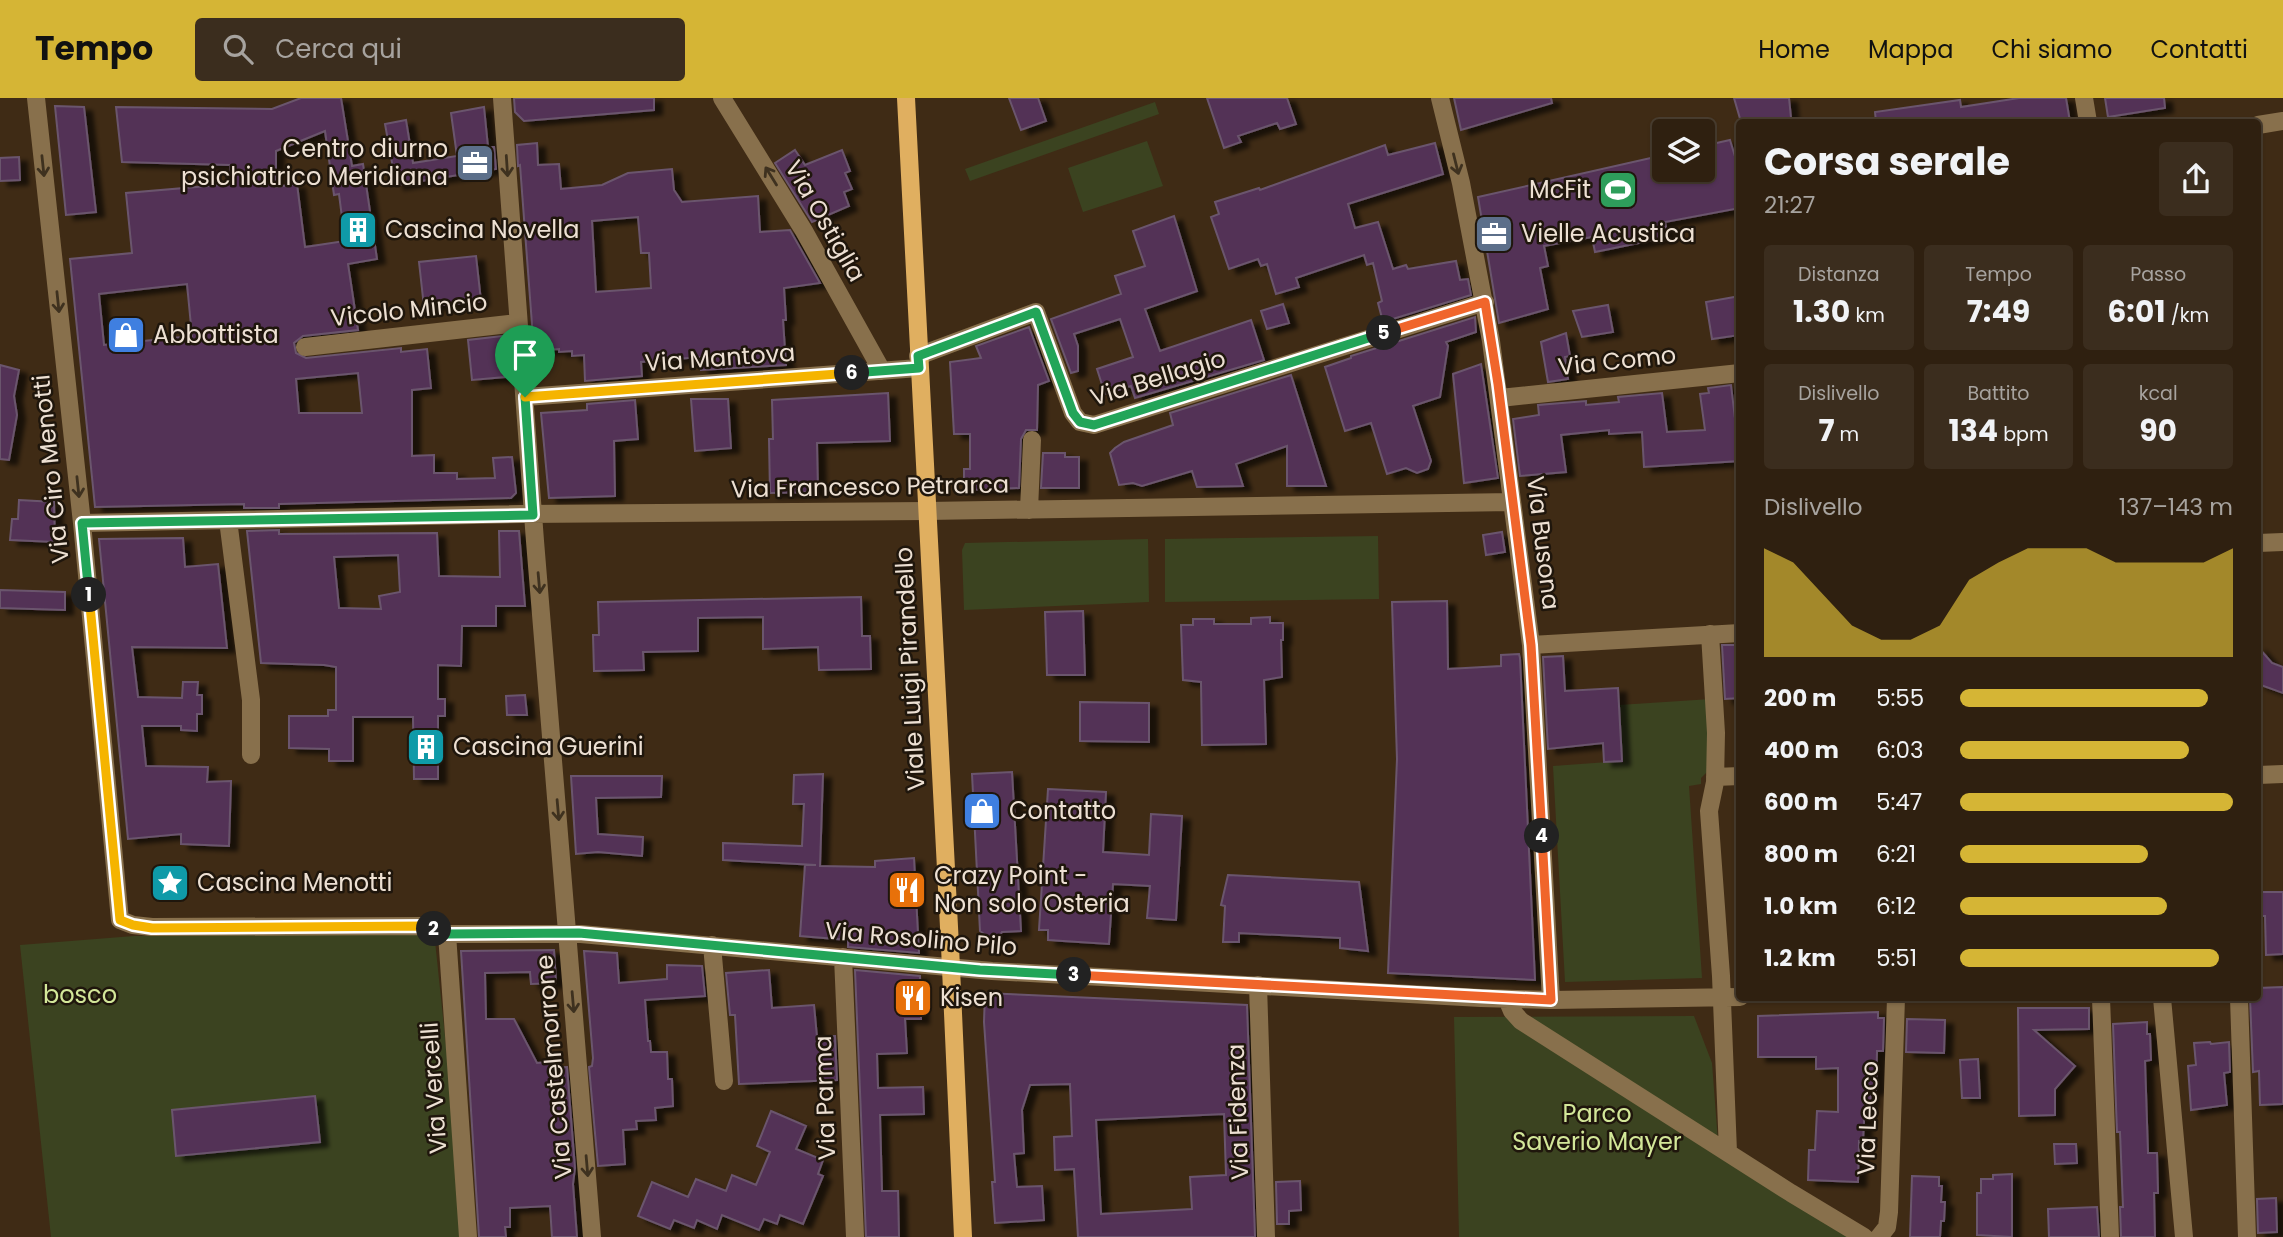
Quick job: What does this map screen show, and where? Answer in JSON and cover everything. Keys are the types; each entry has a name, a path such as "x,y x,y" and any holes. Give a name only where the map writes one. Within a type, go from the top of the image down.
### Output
{"main road":[{"name":"Viale Luigi Pirandello","path":"905,98 963,1237"}],"street":[{"name":"Via Ciro Menotti","path":"36,98 82,523 120,920"},
{"name":"Via Castelmorrone","path":"502,98 533,515 593,1237"},
{"name":"Via Ostiglia","path":"722,98 804,231 882,370"},
{"name":"Via Busona","path":"1440,98 1461,183 1485,302 1500,398 1531,645 1551,1000"},
{"path":"2084,98 2088,119"},
{"path":"2261,125 2283,121"},
{"name":"Via Bellagio","path":"919,362 1036,312 1073,413 1080,422 1094,425 1485,302"},
{"name":"Vicolo Mincio","path":"305,347 518,323"},
{"name":"Via Mantova","path":"525,397 882,370 919,362"},
{"name":"Via Como","path":"1500,398 1736,373"},
{"path":"1029,510 1032,440"},
{"name":"Via Francesco Petrarca","path":"82,523 1512,502"},
{"path":"228,520 251,700 251,755"},
{"path":"2261,543 2283,542"},
{"path":"1531,645 1736,633"},
{"path":"1710,634 1715,708 1715,778 1709,811 1728,1152"},
{"path":"2261,775 2283,774"},
{"path":"1715,778 1736,776"},
{"name":"Via Rosolino Pilo","path":"120,920 152,928 425,926 447,934 567,934 951,967 1507,999 1736,996"},
{"name":"Via Vercelli","path":"447,934 468,1237"},
{"path":"712,945 724,1081"},
{"name":"Via Parma","path":"843,957 855,1237"},
{"name":"Via Fidenza","path":"1258,985 1266,1237"},
{"path":"1507,999 1512,1012 1521,1021 1791,1194 1864,1237"},
{"name":"Via Lecco","path":"1879,1237 1887,1227 1889,1212 1896,1001"},
{"path":"2101,1001 2110,1237"},
{"path":"2162,1001 2184,1237"},
{"path":"2239,1001 2247,1237"}],"green space":[{"path":"1155,102 1159,114 970,181 965,169"},
{"path":"1147,141 1163,186 1083,212 1068,168"},
{"path":"1378,536 1379,599 1165,602 1165,539"},
{"path":"1148,539 1149,602 964,610 962,550 965,543"},
{"path":"1711,699 1707,772 1701,778 1701,784 1689,786 1702,978 1565,982 1553,766 1622,761 1619,705"},
{"name":"bosco","path":"422,933 435,941 454,1122 462,1237 51,1237 20,945 134,936"},
{"name":"Parco Saverio Mayer","path":"1694,1016 1712,1063 1719,1155 1850,1237 1459,1237 1454,1017"}],"building":[{"path":"301,98 341,98 352,166 363,164 377,259 348,264 358,330 303,336 294,343 296,353 306,358 401,348 401,352 427,349 431,388 412,390 412,456 434,455 434,473 457,473 457,479 495,478 493,458 512,457 516,493 511,498 279,504 279,508 244,508 244,504 95,507 70,259 132,253 126,193 231,184 230,165 122,162 116,107 272,109","holes":["325,131 334,195 339,194 345,241 305,247 297,184 276,187 276,151","187,284 192,336 104,345 99,294","358,373 362,413 299,413 296,379"]},
{"path":"514,98 654,98 654,110 524,121 515,112"},
{"path":"1009,98 1038,98 1046,121 1021,130"},
{"path":"1207,98 1287,98 1296,124 1280,129 1277,123 1238,136 1241,142 1224,148"},
{"path":"1454,98 1551,98 1552,103 1461,130"},
{"path":"1734,98 1789,98 1791,118 1740,119"},
{"path":"2019,98 2066,98 2070,119 1876,119 1875,112 1960,100 1961,107"},
{"path":"2105,98 2164,98 2165,108 2108,117"},
{"path":"55,106 84,107 96,212 66,215"},
{"path":"484,107 488,147 494,147 496,169 396,185 385,124 406,120 413,163 457,156 451,113"},
{"path":"1730,140 1736,160 1736,209 1665,222 1668,237 1595,252 1592,237 1544,246 1548,266 1540,268 1548,309 1499,323 1478,197 1652,158 1652,182 1715,182 1715,143"},
{"path":"537,143 538,165 559,164 561,189 602,185 628,173 672,169 674,190 682,202 758,196 760,232 790,230 820,283 784,288 786,365 701,370 700,357 641,362 642,376 585,381 584,355 572,356 572,351 559,352 559,349 534,351 517,145","holes":["638,217 641,253 649,253 651,288 596,292 592,221"]},
{"path":"1435,143 1443,174 1348,204 1355,228 1378,222 1393,269 1406,265 1408,269 1456,261 1460,280 1468,279 1471,295 1383,322 1378,303 1382,301 1373,263 1367,265 1364,255 1296,278 1299,287 1276,294 1267,264 1261,266 1258,259 1229,269 1211,217 1219,214 1215,202 1259,188 1260,190 1385,145 1388,155"},
{"path":"795,150 805,165 842,150 850,171 845,173 852,189 844,192 849,206 812,222 775,163"},
{"path":"19,157 20,180 0,181 0,158"},
{"path":"1174,216 1197,291 1145,309 1160,351 1251,320 1264,360 1135,398 1131,386 1105,394 1097,369 1133,357 1120,319 1074,334 1078,346 1078,371 1071,373 1051,319 1121,294 1115,276 1145,266 1133,231"},
{"path":"476,256 481,301 424,307 419,262"},
{"path":"1736,297 1736,336 1712,339 1706,302"},
{"path":"1283,304 1289,323 1267,329 1261,311"},
{"path":"1608,305 1613,332 1582,337 1573,311"},
{"path":"1475,317 1476,332 1446,342 1448,346 1440,397 1413,406 1431,461 1428,469 1417,473 1406,468 1387,474 1371,423 1345,431 1325,367 1351,356"},
{"path":"1029,327 1049,381 1038,385 1037,430 1026,430 1021,439 1019,488 964,490 964,469 970,469 970,434 954,434 950,362 981,358 976,346"},
{"path":"1566,333 1570,356 1565,357 1568,379 1548,382 1541,342"},
{"path":"502,336 505,377 472,380 468,340"},
{"path":"1481,364 1498,478 1464,483 1453,374"},
{"path":"0,365 19,370 14,396 17,415 9,460 0,459"},
{"path":"1291,375 1326,486 1287,486 1287,446 1236,464 1243,486 1197,487 1192,471 1142,486 1133,483 1119,485 1110,453 1124,442 1173,425 1170,413"},
{"path":"1731,385 1736,427 1736,461 1644,467 1642,432 1609,434 1609,430 1561,435 1566,472 1520,476 1513,419 1539,415 1538,405 1586,401 1586,405 1619,402 1618,397 1662,393 1667,432 1705,430 1700,394 1709,393 1708,388"},
{"path":"888,393 890,441 817,443 818,492 770,493 769,439 773,439 772,400"},
{"path":"691,399 728,399 731,448 695,451"},
{"path":"635,400 638,439 614,441 615,496 549,498 541,413 587,410 587,404"},
{"path":"1043,453 1065,453 1065,457 1079,457 1079,488 1041,488"},
{"path":"19,500 54,502 55,542 10,540 12,519 18,519"},
{"path":"279,530 279,534 437,533 439,576 500,577 499,531 519,531 525,606 496,606 496,626 462,626 461,666 438,665 438,699 445,699 445,716 438,716 438,779 414,779 413,717 353,717 353,761 329,761 329,749 289,748 289,716 328,716 328,710 336,710 336,667 261,663 247,531","holes":["398,555 400,592 379,596 381,609 339,608 334,557"]},
{"path":"1502,532 1505,552 1486,555 1483,535"},
{"path":"183,538 185,567 218,564 227,648 132,647 138,697 182,698 183,682 198,682 197,695 202,695 202,714 197,714 197,731 181,730 181,726 142,726 146,766 208,767 207,782 231,781 229,846 181,844 181,834 128,839 99,539"},
{"path":"0,590 65,592 65,610 0,608"},
{"path":"861,597 862,636 870,636 871,669 819,670 818,647 763,649 763,617 698,618 698,651 643,652 644,670 594,671 593,635 599,635 598,602"},
{"path":"1447,601 1448,669 1501,666 1501,655 1519,654 1520,658 1535,980 1388,973 1397,759 1392,602"},
{"path":"1083,611 1085,675 1047,675 1045,612"},
{"path":"1270,617 1270,623 1283,623 1282,677 1264,680 1266,744 1202,745 1201,682 1183,680 1181,625 1193,625 1193,619 1214,619 1214,624 1251,624 1251,618"},
{"path":"1722,645 1736,645 1736,698 1725,699"},
{"path":"2261,650 2272,663 2283,667 2283,693 2261,685"},
{"path":"1563,656 1565,691 1618,688 1622,761 1604,762 1603,743 1548,749 1543,657"},
{"path":"525,695 527,715 507,715 506,696"},
{"path":"1080,702 1149,703 1149,742 1080,741"},
{"path":"1012,772 1021,931 1002,932 995,942 980,931 972,774"},
{"path":"823,774 820,866 875,867 875,861 914,858 919,953 848,947 848,940 800,936 805,865 816,865 723,860 723,843 802,846 804,804 793,804 794,775"},
{"path":"571,776 662,776 661,797 596,798 598,834 643,837 642,856 598,852 576,854"},
{"path":"1048,789 1106,792 1103,852 1149,855 1151,814 1182,816 1176,920 1147,918 1150,886 1113,884 1109,944 1048,940 1048,930 1039,930"},
{"path":"1228,875 1359,882 1368,951 1340,948 1340,938 1239,933 1239,942 1223,942 1225,906 1221,905"},
{"path":"2261,892 2283,892 2283,954 2266,955 2265,916 2261,916"},
{"path":"554,950 556,983 531,984 530,972 485,973 486,1019 514,1019 537,1063 550,1062 550,1068 567,1067 577,1237 552,1237 550,1206 510,1208 510,1227 505,1227 506,1237 479,1237 461,951"},
{"path":"584,951 617,953 619,983 667,979 667,965 702,966 705,996 645,1000 651,1052 667,1052 673,1106 655,1108 656,1120 636,1121 637,1129 623,1130 625,1164 598,1166 589,1067 592,1066 593,1058"},
{"path":"769,970 772,1008 814,1005 817,1037 835,1036 837,1080 739,1084 735,1015 730,1015 726,973"},
{"path":"855,970 920,976 921,1019 905,1019 907,1053 877,1054 878,1088 923,1087 924,1114 880,1115 882,1191 898,1191 899,1237 866,1237"},
{"path":"2283,987 2283,1104 2260,1105 2259,1071 2253,1072 2250,1001 2261,1001 2261,988"},
{"path":"985,993 1247,1005 1255,1237 1078,1237 1074,1169 1055,1170 1054,1137 1072,1136 1070,1084 1030,1085 1022,1110 1024,1153 1014,1154 1017,1187 1042,1186 1044,1220 995,1223 992,1182 995,1182 984,1022","holes":["1224,1114 1226,1175 1190,1177 1192,1209 1101,1214 1096,1120"]},
{"path":"2018,1008 2089,1008 2089,1029 2034,1030 2075,1066 2055,1089 2055,1115 2019,1116"},
{"path":"1878,1012 1878,1018 1884,1018 1883,1051 1877,1051 1876,1090 1871,1090 1870,1103 1865,1103 1863,1141 1859,1141 1858,1182 1808,1180 1809,1150 1815,1150 1817,1111 1838,1112 1838,1068 1816,1069 1816,1057 1758,1057 1758,1016"},
{"path":"1907,1019 1945,1020 1944,1053 1906,1052"},
{"path":"2147,1022 2151,1060 2145,1061 2148,1153 2157,1153 2155,1237 2121,1237 2120,1207 2123,1207 2113,1024"},
{"path":"2229,1042 2230,1072 2224,1073 2227,1105 2191,1110 2188,1066 2196,1065 2194,1043"},
{"path":"1978,1059 1980,1098 1962,1098 1960,1060"},
{"path":"315,1096 320,1142 176,1156 172,1110"},
{"path":"771,1111 806,1126 796,1149 823,1160 818,1174 823,1176 803,1224 780,1215 777,1224 764,1219 759,1230 722,1215 717,1229 697,1220 694,1228 674,1220 670,1229 638,1216 652,1182 688,1197 696,1179 726,1191 732,1175 756,1185 770,1152 757,1146"},
{"path":"2054,1144 2076,1144 2077,1163 2055,1164"},
{"path":"2012,1174 2012,1237 1977,1235 1977,1193 1981,1193 1981,1179"},
{"path":"1912,1176 1939,1177 1939,1186 1942,1186 1941,1202 1945,1202 1940,1237 1910,1237"},
{"path":"1300,1181 1301,1210 1289,1211 1289,1224 1277,1224 1276,1182"},
{"path":"2276,1198 2277,1232 2258,1233 2257,1199"},
{"path":"2097,1207 2099,1237 2049,1237 2048,1209"}],"place":[{"name":"Centro diurno psichiatrico Meridiana","path":"475,163"},
{"name":"McFit","path":"1618,190"},
{"name":"Cascina Novella","path":"358,230"},
{"name":"Vielle Acustica","path":"1494,234"},
{"name":"Abbattista","path":"126,335"},
{"name":"Cascina Guerini","path":"426,747"},
{"name":"Contatto","path":"982,811"},
{"name":"Cascina Menotti","path":"170,883"},
{"name":"Crazy Point - Non solo Osteria","path":"907,890"},
{"name":"Kisen","path":"913,998"}],"route":[{"path":"1485,302 1531,645 1551,1000 992,971 579,933 447,934 425,926 152,928 120,920 82,523 533,515 525,397 919,368 918,356 1036,312 1073,413 1080,422 1094,425 1485,302"}]}
